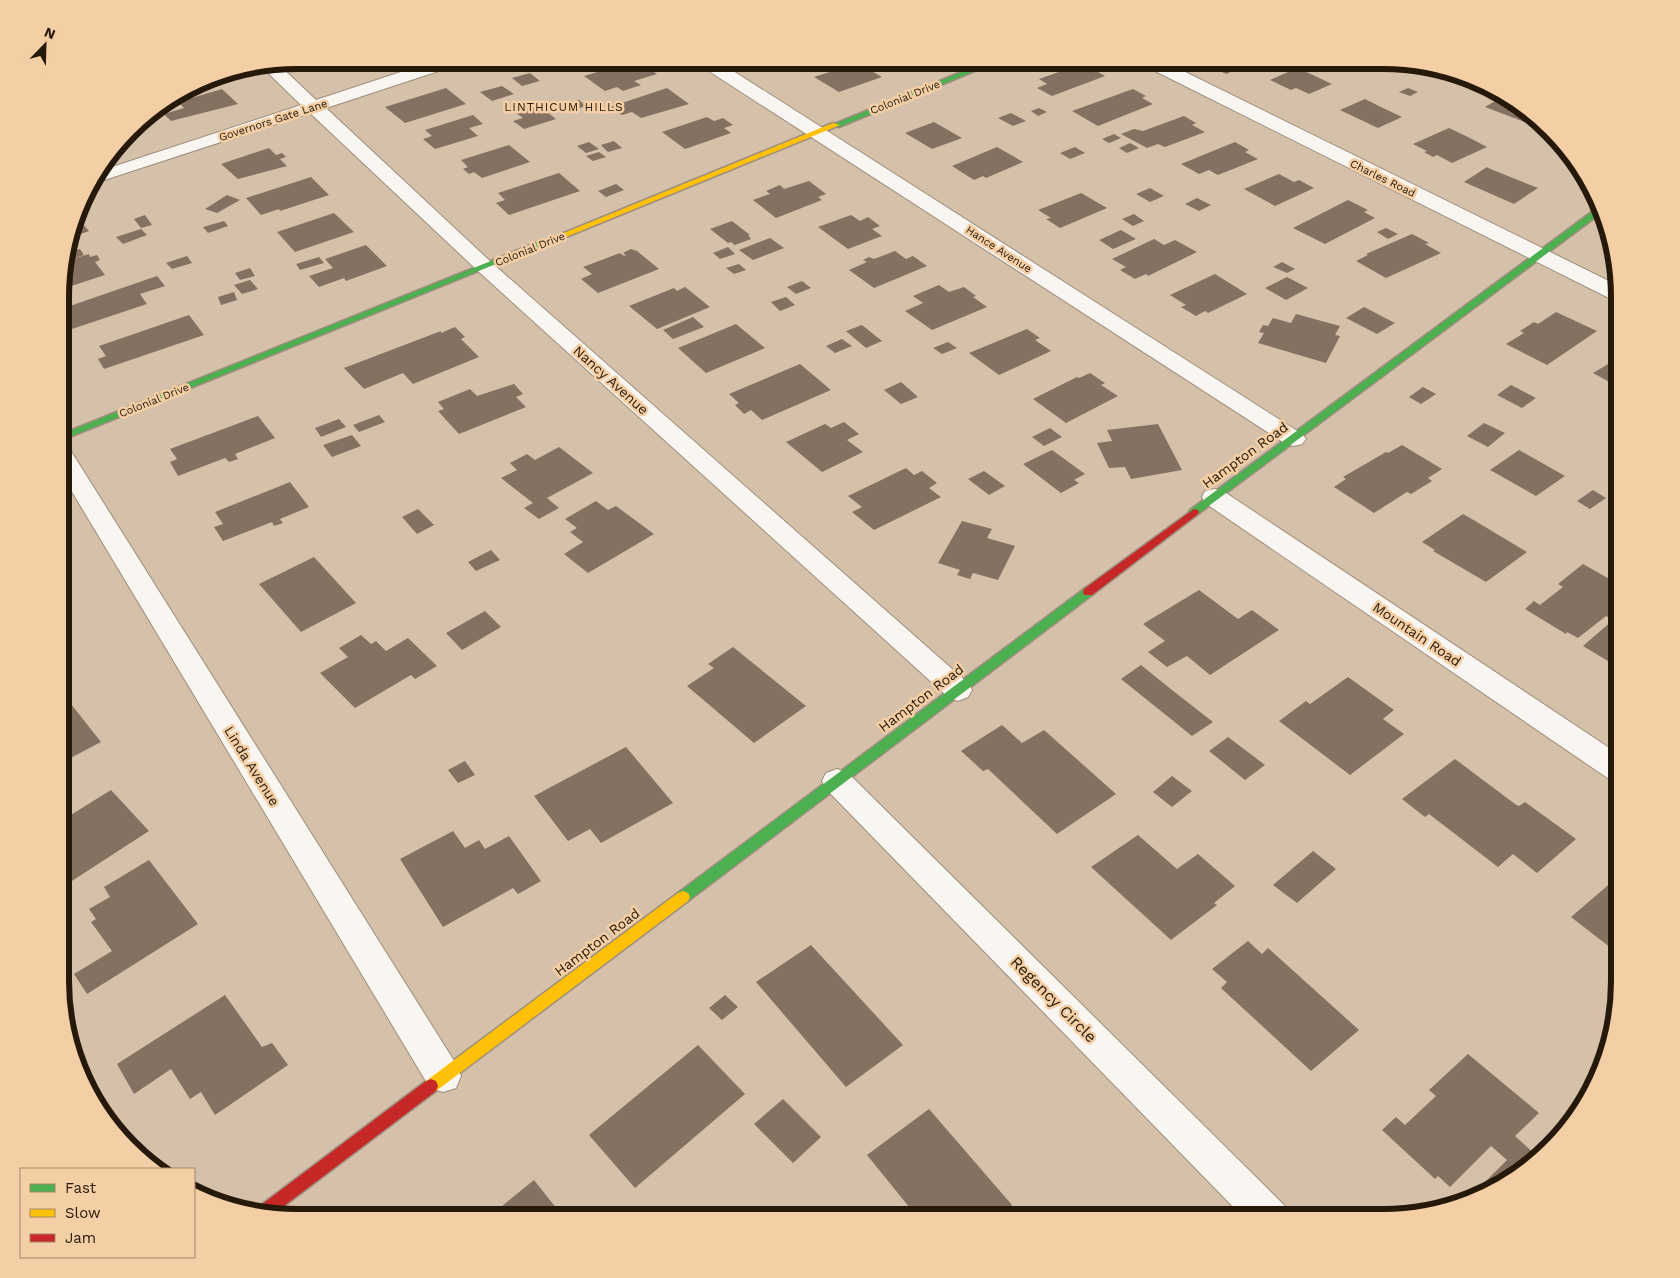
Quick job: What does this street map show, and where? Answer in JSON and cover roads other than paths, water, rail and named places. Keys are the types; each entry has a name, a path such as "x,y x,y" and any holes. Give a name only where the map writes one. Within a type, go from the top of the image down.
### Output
{"street":[{"name":"Governors Gate Lane","path":"103,176 426,69"},
{"name":"Hance Avenue","path":"718,69 1294,438"},
{"name":"Colonial Drive","path":"69,434 976,69"},
{"name":"Charles Road","path":"1164,69 1611,290"},
{"name":"Nancy Avenue","path":"274,70 484,267 958,690"},
{"name":"Hampton Road","path":"269,1207 1214,497 1595,214"},
{"name":"Linda Avenue","path":"69,467 443,1076"},
{"name":"Mountain Road","path":"1214,497 1611,765"},
{"name":"Regency Circle","path":"837,781 1263,1209"}],"district":[{"name":"LINTHICUM HILLS","path":"564,107"}]}
